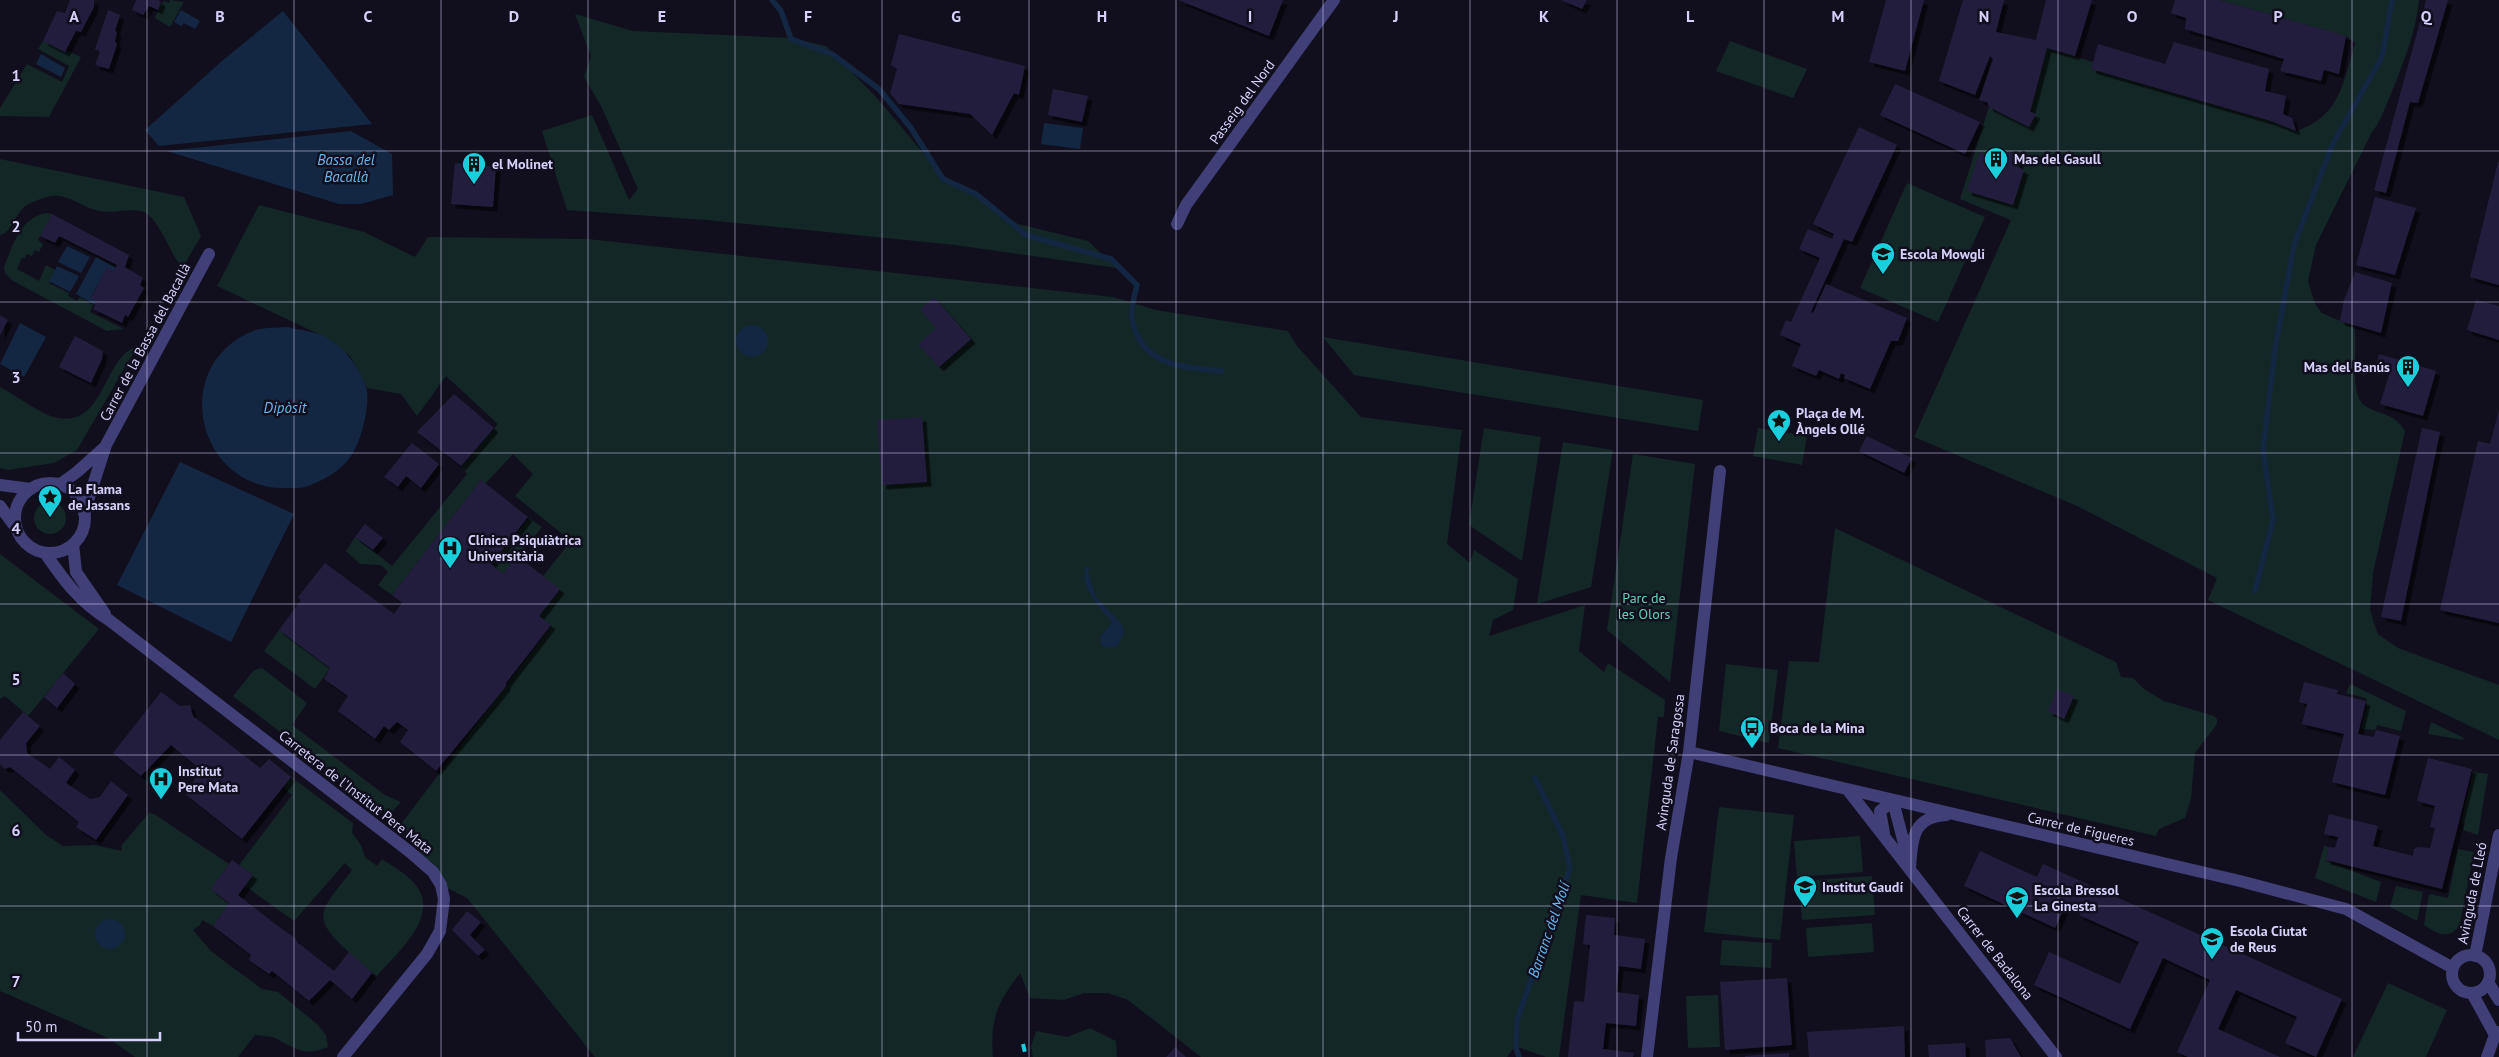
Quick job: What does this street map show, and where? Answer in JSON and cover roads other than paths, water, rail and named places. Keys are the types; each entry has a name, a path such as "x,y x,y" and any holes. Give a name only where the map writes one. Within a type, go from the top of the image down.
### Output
{"street":[{"name":"Passeig del Nord","path":"1178,224 1186,205 1334,0"},
{"name":"Carrer de la Bassa del Bacallà","path":"84,513 106,445 209,254"},
{"name":"Carrer de la Bassa del Bacallà","path":"59,484 78,472 106,445"},
{"name":"Avinguda de Saragossa","path":"1647,1057 1671,858 1689,752 1720,471"},
{"path":"0,485 31,489 44,484 59,484 69,489 78,497 84,513 84,526 73,544 60,551 45,553 33,549 26,544 0,506"},
{"path":"16,530 15,514 17,506 31,489"},
{"name":"Carretera de l'Institut Pere Mata","path":"73,544 76,572 109,620"},
{"name":"Carretera de l'Institut Pere Mata","path":"45,553 68,588 97,613 109,620 410,852 433,872 441,885 444,899 440,931 427,954 343,1057"},
{"name":"Carrer de Figueres","path":"1689,752 2240,881 2346,909 2453,968"},
{"name":"Carrer de Badalona","path":"1847,789 2056,1057"},
{"path":"1884,836 1880,811 1893,801"},
{"name":"Carrer de Badalona","path":"1893,801 1910,868"},
{"path":"1910,868 1915,833 1920,824 1929,819 1954,815"},
{"name":"Avinguda de Lleó","path":"2475,956 2499,835"},
{"path":"2488,982 2481,990 2472,993 2460,990 2453,980 2453,968 2464,957 2475,956 2488,966 2488,982 2499,1000"},
{"path":"2472,993 2497,1033 2487,1057"}],"water":[{"path":"181,10 200,21 195,29 184,23 181,26 174,22"},
{"path":"283,11 372,124 159,146 145,130 222,61"},
{"path":"41,54 65,68 61,77 36,64"},
{"path":"1044,123 1083,128 1080,149 1041,144"},
{"name":"Bassa del Bacallà","path":"351,131 392,154 393,195 361,204 339,204 167,151"},
{"path":"67,246 90,257 81,273 58,262"},
{"path":"96,257 116,268 114,271 107,268 91,297 97,302 95,305 76,294"},
{"path":"57,266 79,276 70,292 49,281"},
{"path":"20,323 46,337 24,377 0,364"},
{"path":"752,325 758,326 763,330 767,335 767,347 763,352 758,356 752,357 746,356 741,352 737,347 736,341 737,335 741,330 746,326"},
{"name":"Dipòsit","path":"287,327 320,334 338,345 355,364 363,379 367,393 367,409 363,427 352,455 343,466 332,474 309,486 298,488 283,488 253,482 230,468 213,447 204,422 203,395 210,370 227,347 253,331 265,328"},
{"path":"180,462 294,514 231,642 117,585"},
{"path":"1086,566 1090,568 1088,572 1096,597 1121,623 1124,632 1118,646 1107,648 1101,645 1100,637 1112,622 1096,603 1088,589 1084,574"},
{"path":"110,919 121,923 125,934 121,945 110,949 99,945 95,934 99,923"}],"waterway":[{"name":"Barranc del Molí","path":"772,0 781,11 791,39 832,54 879,89 911,128 943,179 976,194 1026,235 1111,259 1137,285 1132,306 1132,319 1137,335 1144,346 1154,355 1178,365 1222,371"},
{"path":"2255,591 2273,520 2263,450 2275,349 2294,245 2333,143 2382,57 2392,0"},
{"name":"Barranc del Molí","path":"1519,1057 1516,1048 1517,1020 1570,869 1563,836 1535,778"}],"railway":[{"path":"1023,1044 1026,1057"}],"place":[{"name":"Mas del Gasull","path":"1996,180"},
{"name":"el Molinet","path":"474,185"},
{"name":"Escola Mowgli","path":"1883,275"},
{"name":"Mas del Banús","path":"2408,388"},
{"name":"Plaça de M. Àngels Ollé","path":"1779,442"},
{"name":"La Flama de Jassans","path":"50,518"},
{"name":"Clínica Psiquiàtrica Universitària","path":"450,569"},
{"name":"Boca de la Mina","path":"1752,749"},
{"name":"Institut Pere Mata","path":"161,800"},
{"name":"Institut Gaudí","path":"1805,908"},
{"name":"Escola Bressol La Ginesta","path":"2017,919"},
{"name":"Escola Ciutat de Reus","path":"2212,960"}],"park label":[{"name":"Parc de les Olors","path":"1644,606"}]}
